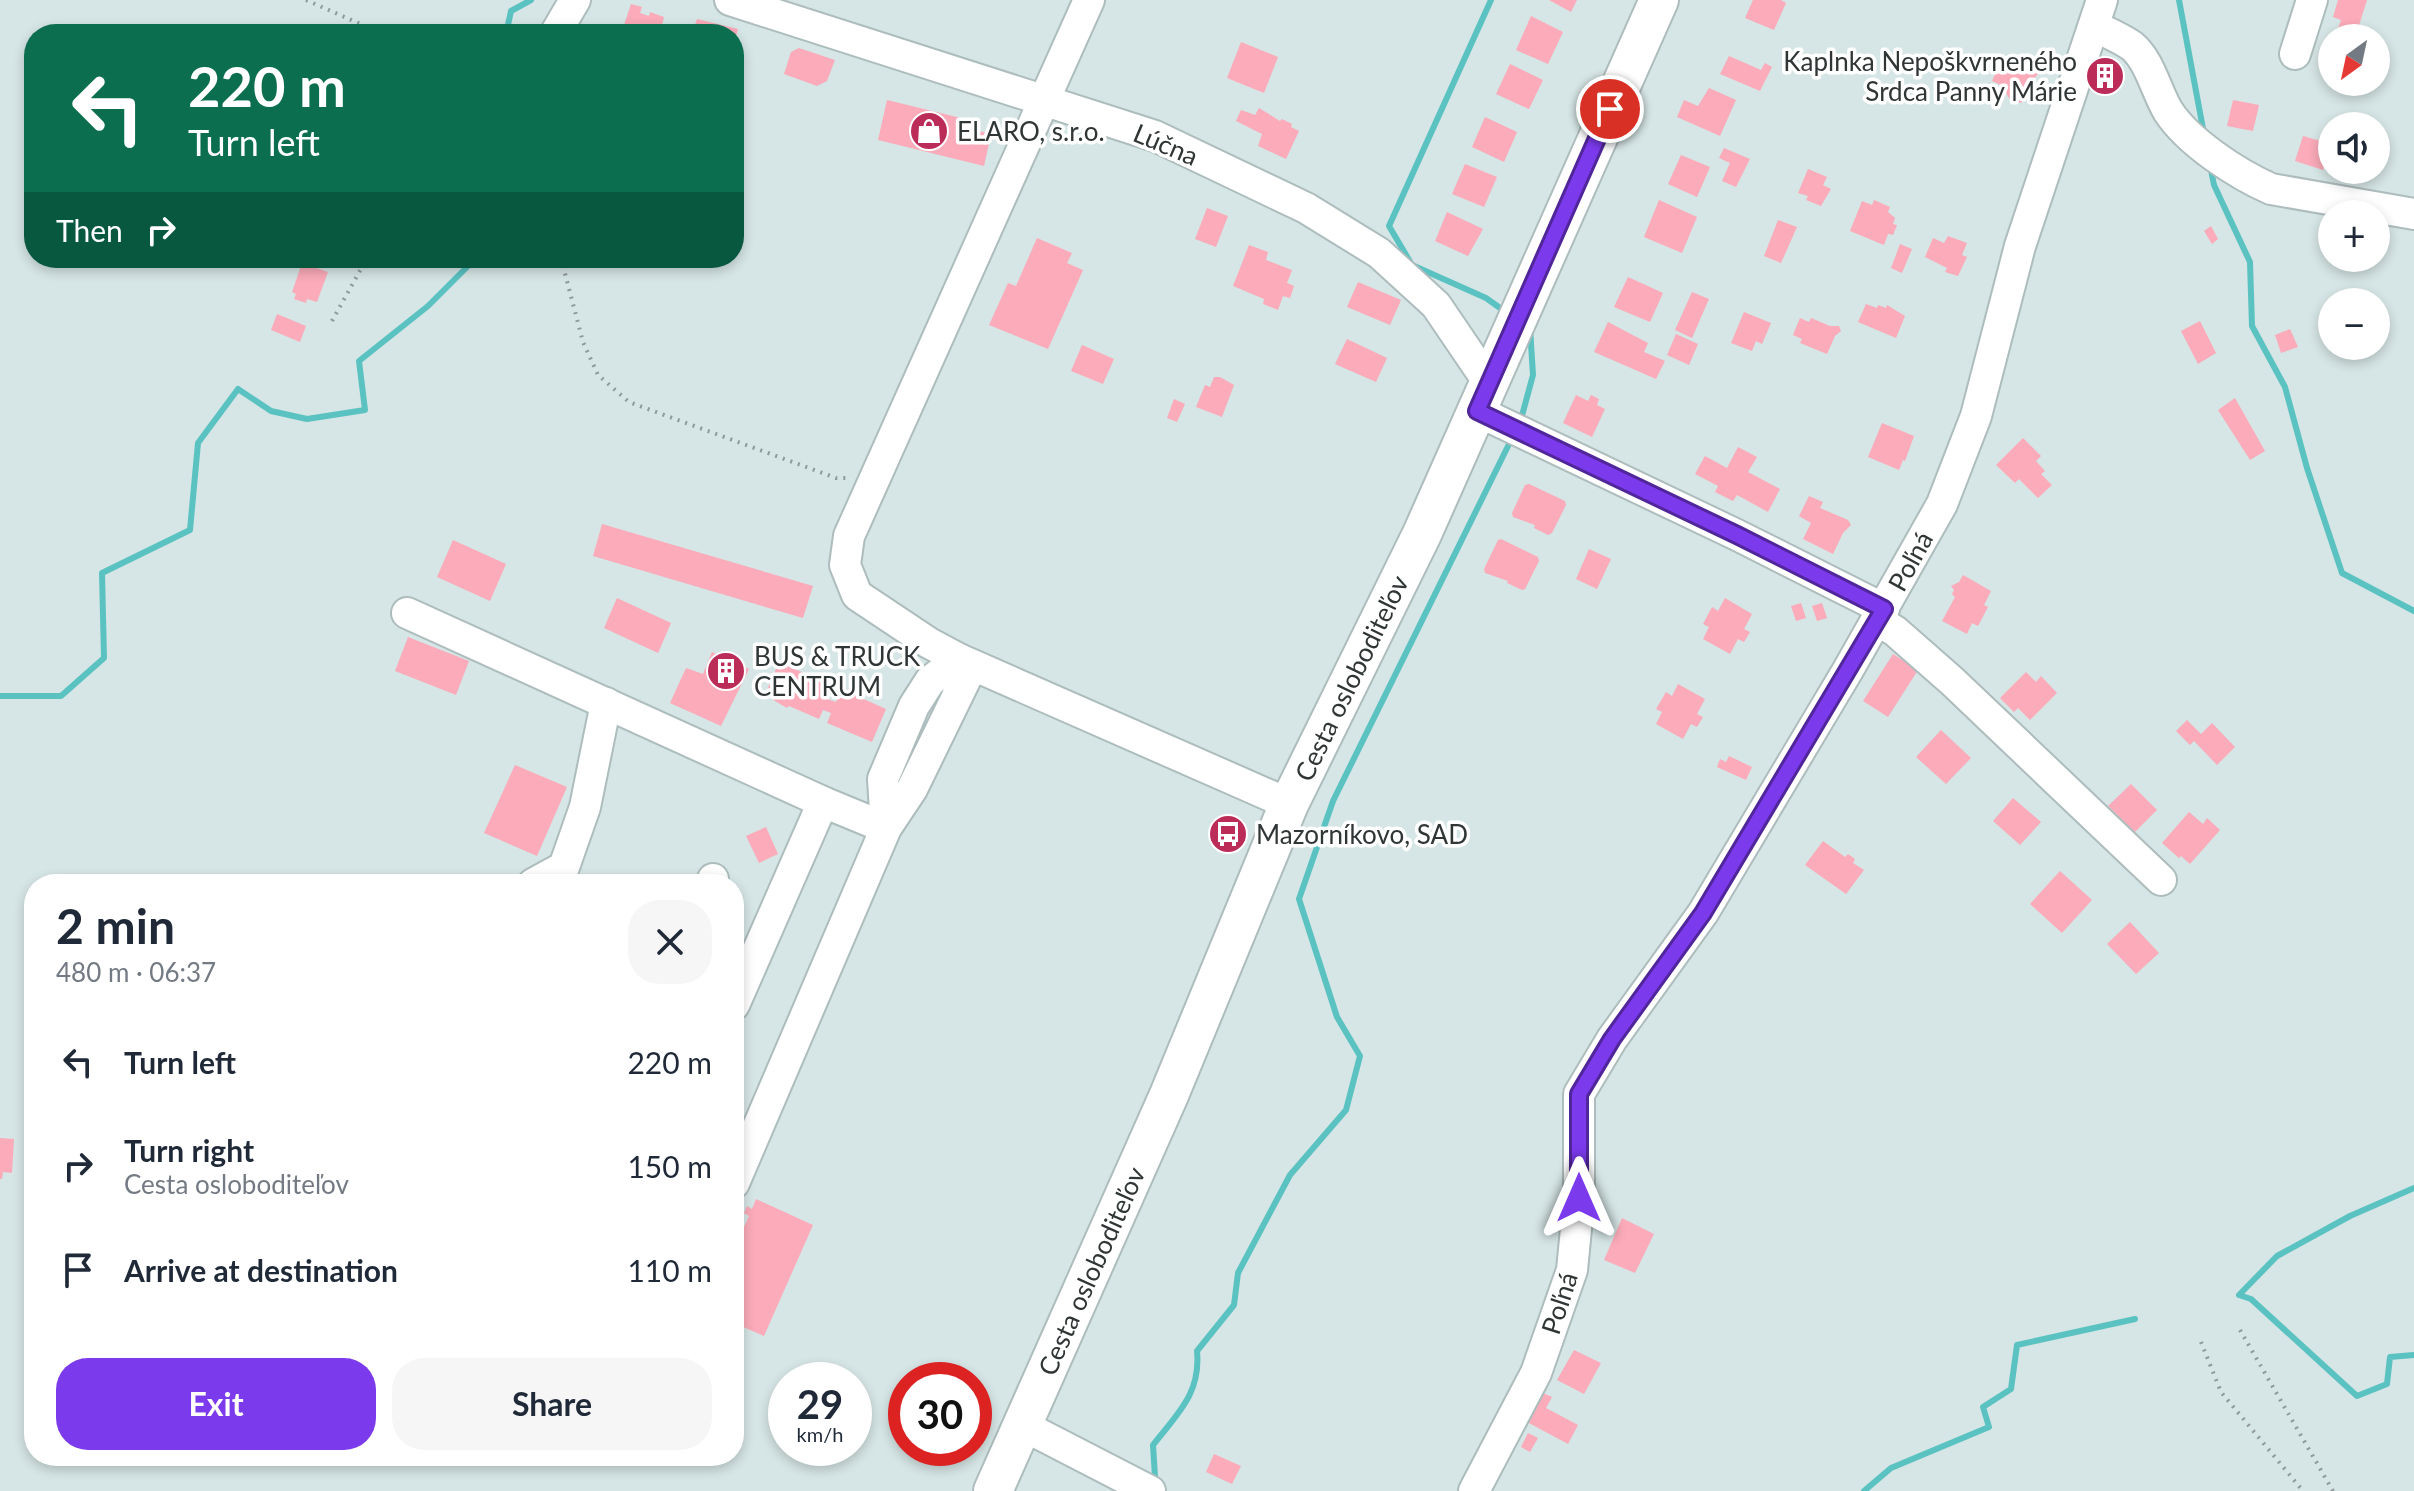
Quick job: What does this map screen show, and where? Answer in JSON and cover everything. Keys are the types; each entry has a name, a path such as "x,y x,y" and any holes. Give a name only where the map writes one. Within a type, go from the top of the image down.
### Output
{"main road":[{"name":"Cesta osloboditeľov","path":"993,1491 1169,1095 1289,804 1422,534 1659,0"}],"street":[{"path":"561,24 575,0"},
{"name":"Lúčna","path":"730,0 1155,136 1306,208 1379,253 1436,305 1483,397"},
{"path":"1089,0 849,536 845,565 857,595 929,643 1289,804"},
{"path":"2295,54 2312,0"},
{"name":"Poľná","path":"1474,1491 1536,1373 1572,1270 1579,1198 1579,1094 1612,1039 1703,913 1880,615 1942,504 1976,416 2020,246 2098,13 2139,55 2169,112 2192,138 2254,181 2271,189 2414,214"},
{"path":"1483,397 1880,615 2161,880"},
{"path":"407,613 886,828"},
{"path":"744,1160 886,828 912,789 966,662"},
{"path":"551,874 564,867 585,807 606,703"},
{"path":"744,982 823,802"},
{"path":"1022,1425 1117,1483 1150,1491"}],"path":[{"path":"306,0 360,24"},
{"path":"332,321 361,268"},
{"path":"564,268 583,342 598,375 629,402 836,478 875,479"},
{"path":"2240,1330 2333,1491"},
{"path":"2201,1342 2221,1392 2303,1491"}],"building":[{"path":"1549,0 1577,0 1571,12"},
{"path":"1753,0 1781,0 1786,3 1774,30 1745,18"},
{"path":"2338,0 2367,0 2359,24 2340,24 2341,20 2333,17"},
{"path":"631,4 642,7 640,13 649,16 650,12 664,17 662,24 624,24"},
{"path":"1531,16 1563,32 1548,64 1516,50"},
{"path":"697,19 718,24 695,24"},
{"path":"1241,42 1278,57 1264,93 1227,78"},
{"path":"799,48 835,60 827,81 817,86 784,74 791,52"},
{"path":"1729,56 1761,70 1765,63 1772,67 1760,91 1720,74"},
{"path":"2002,59 2018,63 2021,59 2027,61 2026,66 2037,68 2039,72 2031,83 2034,84 2028,99 2020,103 2011,101 2001,85 1992,81"},
{"path":"1510,64 1543,80 1529,109 1496,94"},
{"name":"Kaplnka Nepoškvrneného Srdca Panny Márie","path":"2103,69 2112,73 2108,83 2098,79"},
{"path":"1709,88 1736,100 1720,136 1677,117 1684,100 1698,106"},
{"name":"ELARO, s.r.o.","path":"887,100 965,119 963,127 991,134 984,166 878,140"},
{"path":"2233,100 2259,105 2253,131 2227,126"},
{"path":"1259,108 1280,121 1282,119 1292,124 1291,127 1299,131 1286,159 1258,146 1262,134 1236,121 1241,110 1255,115"},
{"path":"1485,117 1517,132 1504,162 1472,147"},
{"path":"2303,136 2318,140 2318,168 2295,161"},
{"path":"1724,148 1750,159 1736,187 1722,181 1730,163 1719,158"},
{"path":"1681,155 1710,167 1697,197 1668,184"},
{"path":"1465,164 1497,177 1484,207 1452,194"},
{"path":"1808,169 1827,177 1823,185 1831,189 1821,206 1798,193"},
{"path":"1659,200 1697,217 1682,253 1644,237"},
{"path":"1874,200 1890,207 1888,212 1895,218 1893,224 1897,225 1893,235 1888,234 1884,245 1850,231 1862,201 1872,205"},
{"path":"1207,208 1228,216 1216,247 1195,239"},
{"path":"1447,212 1483,229 1468,256 1435,241"},
{"path":"1778,220 1797,227 1781,263 1764,256"},
{"path":"2211,226 2218,239 2212,244 2204,231"},
{"path":"1948,236 1967,243 1962,255 1967,257 1958,276 1945,272 1947,268 1925,257 1933,238 1944,243"},
{"path":"1037,238 1072,253 1067,263 1083,270 1048,349 989,325 1008,283 1016,286"},
{"path":"1900,244 1912,249 1902,273 1891,268"},
{"path":"1249,245 1268,252 1266,260 1292,270 1287,283 1294,286 1290,298 1283,296 1278,310 1263,304 1264,299 1233,286"},
{"path":"300,268 328,272 317,302 307,299 306,303 294,299 296,294 292,292"},
{"path":"1628,277 1663,293 1650,322 1614,307"},
{"path":"1358,282 1401,300 1390,325 1347,307"},
{"path":"1692,292 1709,299 1692,338 1675,330"},
{"path":"1866,304 1877,308 1878,305 1886,308 1887,305 1905,316 1896,338 1858,322"},
{"path":"1744,312 1771,323 1762,344 1756,341 1752,351 1731,343"},
{"path":"277,314 306,326 300,342 271,330"},
{"path":"1800,318 1839,326 1841,331 1835,336 1827,354 1800,343 1802,339 1793,335"},
{"path":"2200,321 2216,353 2198,364 2181,331"},
{"path":"1608,322 1648,343 1644,352 1665,361 1656,379 1594,352"},
{"path":"2290,329 2298,347 2281,353 2275,335"},
{"path":"1676,334 1698,344 1689,365 1667,355"},
{"path":"1347,339 1387,358 1376,382 1335,364"},
{"path":"1082,345 1114,359 1103,384 1071,371"},
{"path":"1214,377 1234,385 1222,417 1196,407 1205,385 1210,387"},
{"path":"1576,395 1588,401 1591,395 1599,399 1597,405 1605,409 1592,437 1563,423"},
{"path":"2235,398 2265,451 2250,460 2218,410"},
{"path":"1174,399 1185,404 1177,422 1167,418"},
{"path":"1882,423 1914,436 1899,470 1868,457"},
{"path":"2023,438 2041,456 2036,461 2045,471 2041,474 2052,485 2038,498 2019,479 2015,483 1996,465"},
{"path":"1738,447 1757,457 1748,472 1780,489 1768,512 1737,495 1733,501 1715,492 1718,486 1695,474 1705,456 1727,468"},
{"path":"1529,484 1565,501 1566,505 1552,533 1548,535 1534,528 1535,525 1513,517 1525,485"},
{"path":"1809,496 1823,502 1820,508 1848,520 1851,525 1843,533 1833,554 1803,539 1811,523 1799,516"},
{"path":"602,524 813,586 803,618 593,556"},
{"path":"1501,539 1538,557 1539,561 1525,589 1485,573 1484,569"},
{"path":"453,540 506,564 490,601 437,577"},
{"path":"1589,549 1611,559 1597,589 1576,579"},
{"path":"1963,575 1991,591 1984,605 1988,607 1978,626 1972,623 1967,634 1942,621 1955,597 1951,586 1959,582"},
{"path":"617,598 671,623 658,653 604,628"},
{"path":"1725,598 1752,614 1744,629 1750,632 1744,642 1738,639 1730,654 1703,639 1709,627 1703,624 1712,607 1718,611"},
{"path":"1801,603 1806,618 1796,621 1791,606"},
{"path":"1822,603 1827,618 1817,621 1812,606"},
{"path":"408,637 469,661 456,695 395,671"},
{"path":"712,652 749,669 721,726 670,703 686,668 703,674"},
{"path":"1893,654 1918,670 1888,717 1863,701"},
{"path":"779,662 833,686 827,699 836,702 841,689 886,709 872,742 827,723 831,713 823,710 819,719 789,706 787,708 765,695"},
{"path":"2026,672 2036,682 2041,676 2057,693 2030,720 2018,708 2014,712 2000,698"},
{"path":"1678,684 1705,699 1697,714 1703,717 1697,727 1691,724 1683,739 1656,724 1662,712 1656,709 1666,692 1672,696"},
{"path":"2187,720 2201,734 2212,723 2235,747 2217,765 2194,741 2190,745 2176,731"},
{"path":"1941,730 1971,758 1946,784 1916,757"},
{"path":"1729,756 1752,767 1746,780 1717,767 1720,759 1726,762"},
{"path":"515,765 567,787 537,856 484,833"},
{"path":"2131,784 2157,810 2135,832 2108,806"},
{"path":"2013,798 2041,822 2020,845 1993,821"},
{"path":"2189,812 2203,824 2207,818 2220,830 2190,864 2162,843"},
{"path":"766,827 778,854 759,863 746,836"},
{"path":"1823,841 1845,857 1848,854 1855,859 1853,863 1864,870 1846,894 1805,865"},
{"path":"2060,871 2092,900 2062,933 2030,904"},
{"path":"2130,922 2159,953 2136,974 2107,944"},
{"path":"0,1138 14,1139 12,1173 3,1172 2,1179 0,1179"},
{"path":"756,1199 813,1225 764,1336 744,1327 744,1227 749,1216 744,1213 747,1206 752,1209"},
{"path":"1622,1218 1654,1234 1635,1273 1604,1260"},
{"path":"1574,1350 1601,1363 1584,1394 1557,1380"},
{"path":"1543,1393 1552,1397 1546,1408 1578,1425 1568,1444 1527,1422"},
{"path":"1528,1433 1538,1438 1530,1452 1521,1447"},
{"path":"1214,1454 1241,1466 1232,1484 1206,1472"}],"waterway":[{"path":"508,24 511,11 531,0"},
{"path":"1491,0 1389,226 1412,265 1486,298 1507,313"},
{"path":"2179,0 2204,134"},
{"path":"2210,165 2214,185 2250,262 2252,326 2285,387 2307,468 2342,573 2414,611"},
{"path":"0,696 61,696 104,658 102,573 190,530 198,443 238,389 271,411 307,419 365,410 359,361 428,306 466,268"},
{"path":"1520,423 1533,375 1530,328"},
{"path":"1155,1477 1153,1445 1186,1402 1195,1379 1197,1351 1234,1305 1238,1273 1290,1175 1346,1110 1360,1056 1337,1017 1299,899 1333,801 1513,436"},
{"path":"2414,1188 2350,1216 2277,1256 2239,1295 2251,1299 2357,1396 2387,1384 2390,1357 2414,1355"},
{"path":"1864,1491 1891,1468 1989,1427 1983,1407 2011,1389 2017,1345 2135,1319"}],"place":[{"name":"Kaplnka Nepoškvrneného Srdca Panny Márie","path":"2105,76"},
{"name":"ELARO, s.r.o.","path":"929,131"},
{"name":"BUS & TRUCK CENTRUM","path":"726,671"},
{"name":"Mazorníkovo, SAD","path":"1228,834"}],"route":[{"path":"1579,1198 1579,1094 1612,1039 1703,913 1884,609 1477,411 1610,109"}]}
